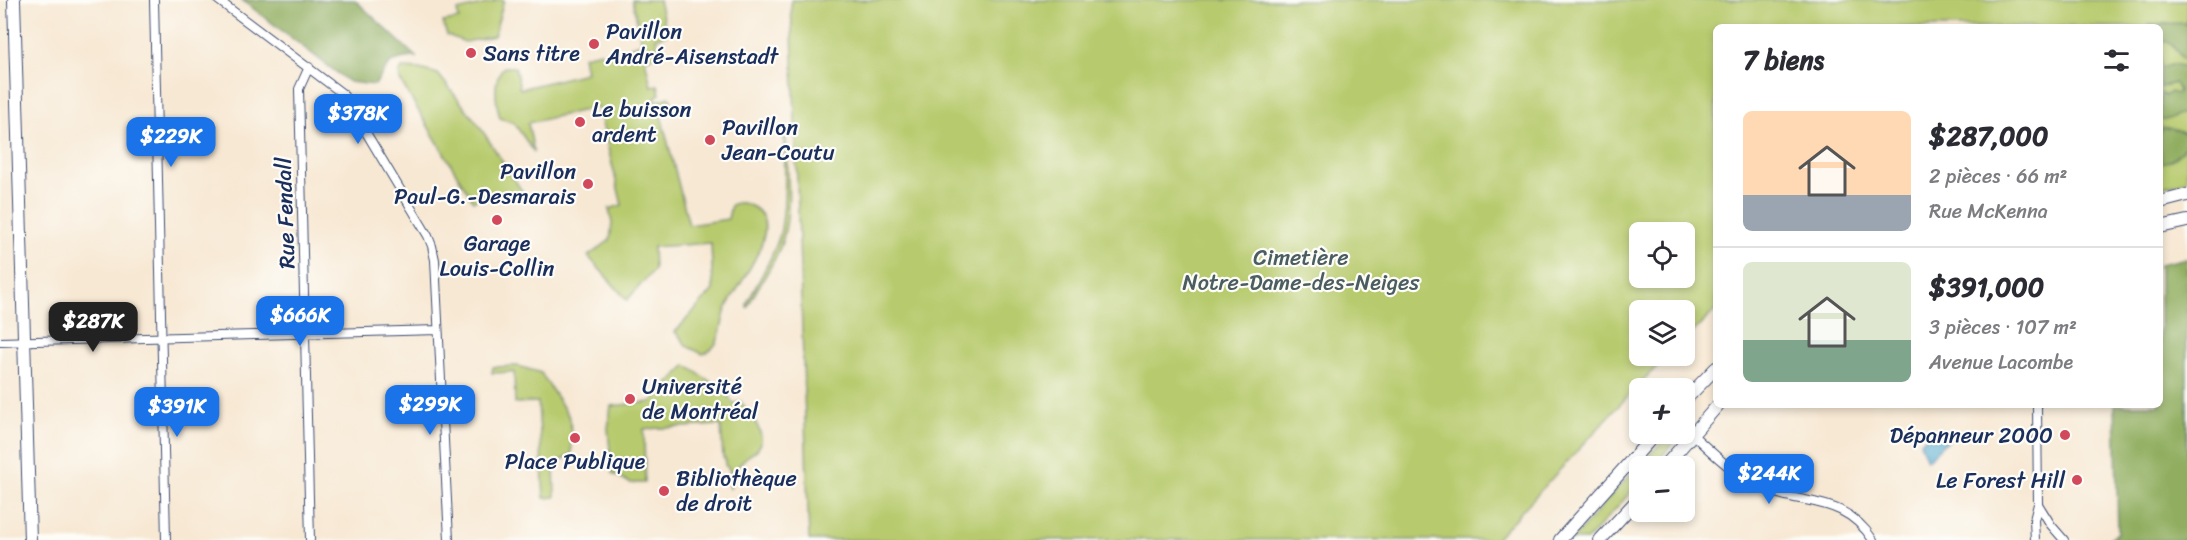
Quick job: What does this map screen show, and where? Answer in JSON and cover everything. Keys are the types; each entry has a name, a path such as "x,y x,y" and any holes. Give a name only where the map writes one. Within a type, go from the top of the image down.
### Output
{"street":[{"path":"14,0 30,540"},
{"path":"154,0 166,540"},
{"path":"218,0 343,94 428,236 434,253 449,540"},
{"name":"Rue Fendall","path":"309,67 298,89 310,540"},
{"path":"2163,201 2187,195"},
{"path":"2163,226 2187,221"},
{"path":"0,342 438,330"},
{"path":"1695,390 1713,371"},
{"path":"1695,425 1715,408"},
{"path":"2035,540 2034,520 2038,504 2037,408"},
{"path":"1695,436 1728,467 1745,478 1780,495 1827,504 1841,510 1859,522 1873,540"},
{"path":"1560,540 1646,444"},
{"path":"2038,504 2064,540"},
{"path":"1600,540 1629,509"}],"green space":[{"path":"242,0 355,0 416,57 395,61 383,72 375,85 349,82"},
{"path":"494,0 504,0 494,36 465,42 447,35 443,22 459,19 457,11 494,2"},
{"path":"632,0 659,0 667,34 656,38 658,55 645,59 651,86 658,85 660,94 655,97 657,101 670,97 672,105 659,108 689,225 728,219 731,205 739,203 753,207 762,216 765,227 763,241 757,255 727,307 718,340 709,351 703,354 686,346 675,332 713,290 711,243 653,247 654,270 627,300 588,256 610,240 612,223 609,209 622,205 598,107 528,123 534,152 514,123 500,118 497,105 497,78 504,67 515,67 520,89 586,73 583,56 601,52 603,56 631,49 631,46 642,43"},
{"name":"Cimetière Notre-Dame-des-Neiges","path":"791,0 2187,0 2187,181 2163,187 2163,24 1713,24 1713,313 1695,330 1695,300 1629,300 1629,366 1658,366 1645,378 1629,378 1629,395 1495,540 809,540"},
{"path":"2187,23 2187,62 2171,44 2163,42 2163,24 2148,24"},
{"path":"2175,64 2187,68 2187,114 2183,113 2164,120 2163,95 2165,96 2170,92 2177,94 2179,91 2175,83 2163,86 2163,67"},
{"path":"402,68 419,69 438,74 478,124 524,194 518,198 473,201 400,80 399,73"},
{"path":"2163,129 2184,133 2187,142 2176,157 2163,162"},
{"path":"786,134 788,189 785,229 775,260 747,309 747,303 772,256 781,229 785,171 784,137"},
{"path":"2187,258 2187,540 2107,540 2118,533 2115,408 2163,408 2163,263"},
{"path":"686,365 724,391 734,404 740,401 752,416 759,430 761,442 759,447 738,467 730,489 728,480 730,470 723,458 721,426 719,425 644,429 645,483 630,483 612,473 608,428 611,406 651,402"},
{"path":"518,366 541,373 570,418 572,454 554,465 555,497 544,498 538,402 515,403 514,372 492,373 493,367"},
{"path":"1660,444 1672,444 1662,456 1648,456"},
{"path":"1629,476 1629,494 1587,540 1572,540"}],"water":[{"path":"1944,430 1951,437 1927,460 1920,443 1926,437 1935,437"}],"place":[{"name":"Pavillon André-Aisenstadt","path":"594,44"},
{"name":"Sans titre","path":"471,53"},
{"name":"Le buisson ardent","path":"580,122"},
{"name":"Pavillon Jean-Coutu","path":"710,140"},
{"name":"Pavillon Paul-G.-Desmarais","path":"588,184"},
{"name":"Garage Louis-Collin","path":"497,220"},
{"name":"Université de Montréal","path":"630,399"},
{"name":"Dépanneur 2000","path":"2065,435"},
{"name":"Place Publique","path":"575,438"},
{"name":"Le Forest Hill","path":"2077,480"},
{"name":"Bibliothèque de droit","path":"664,491"}]}
